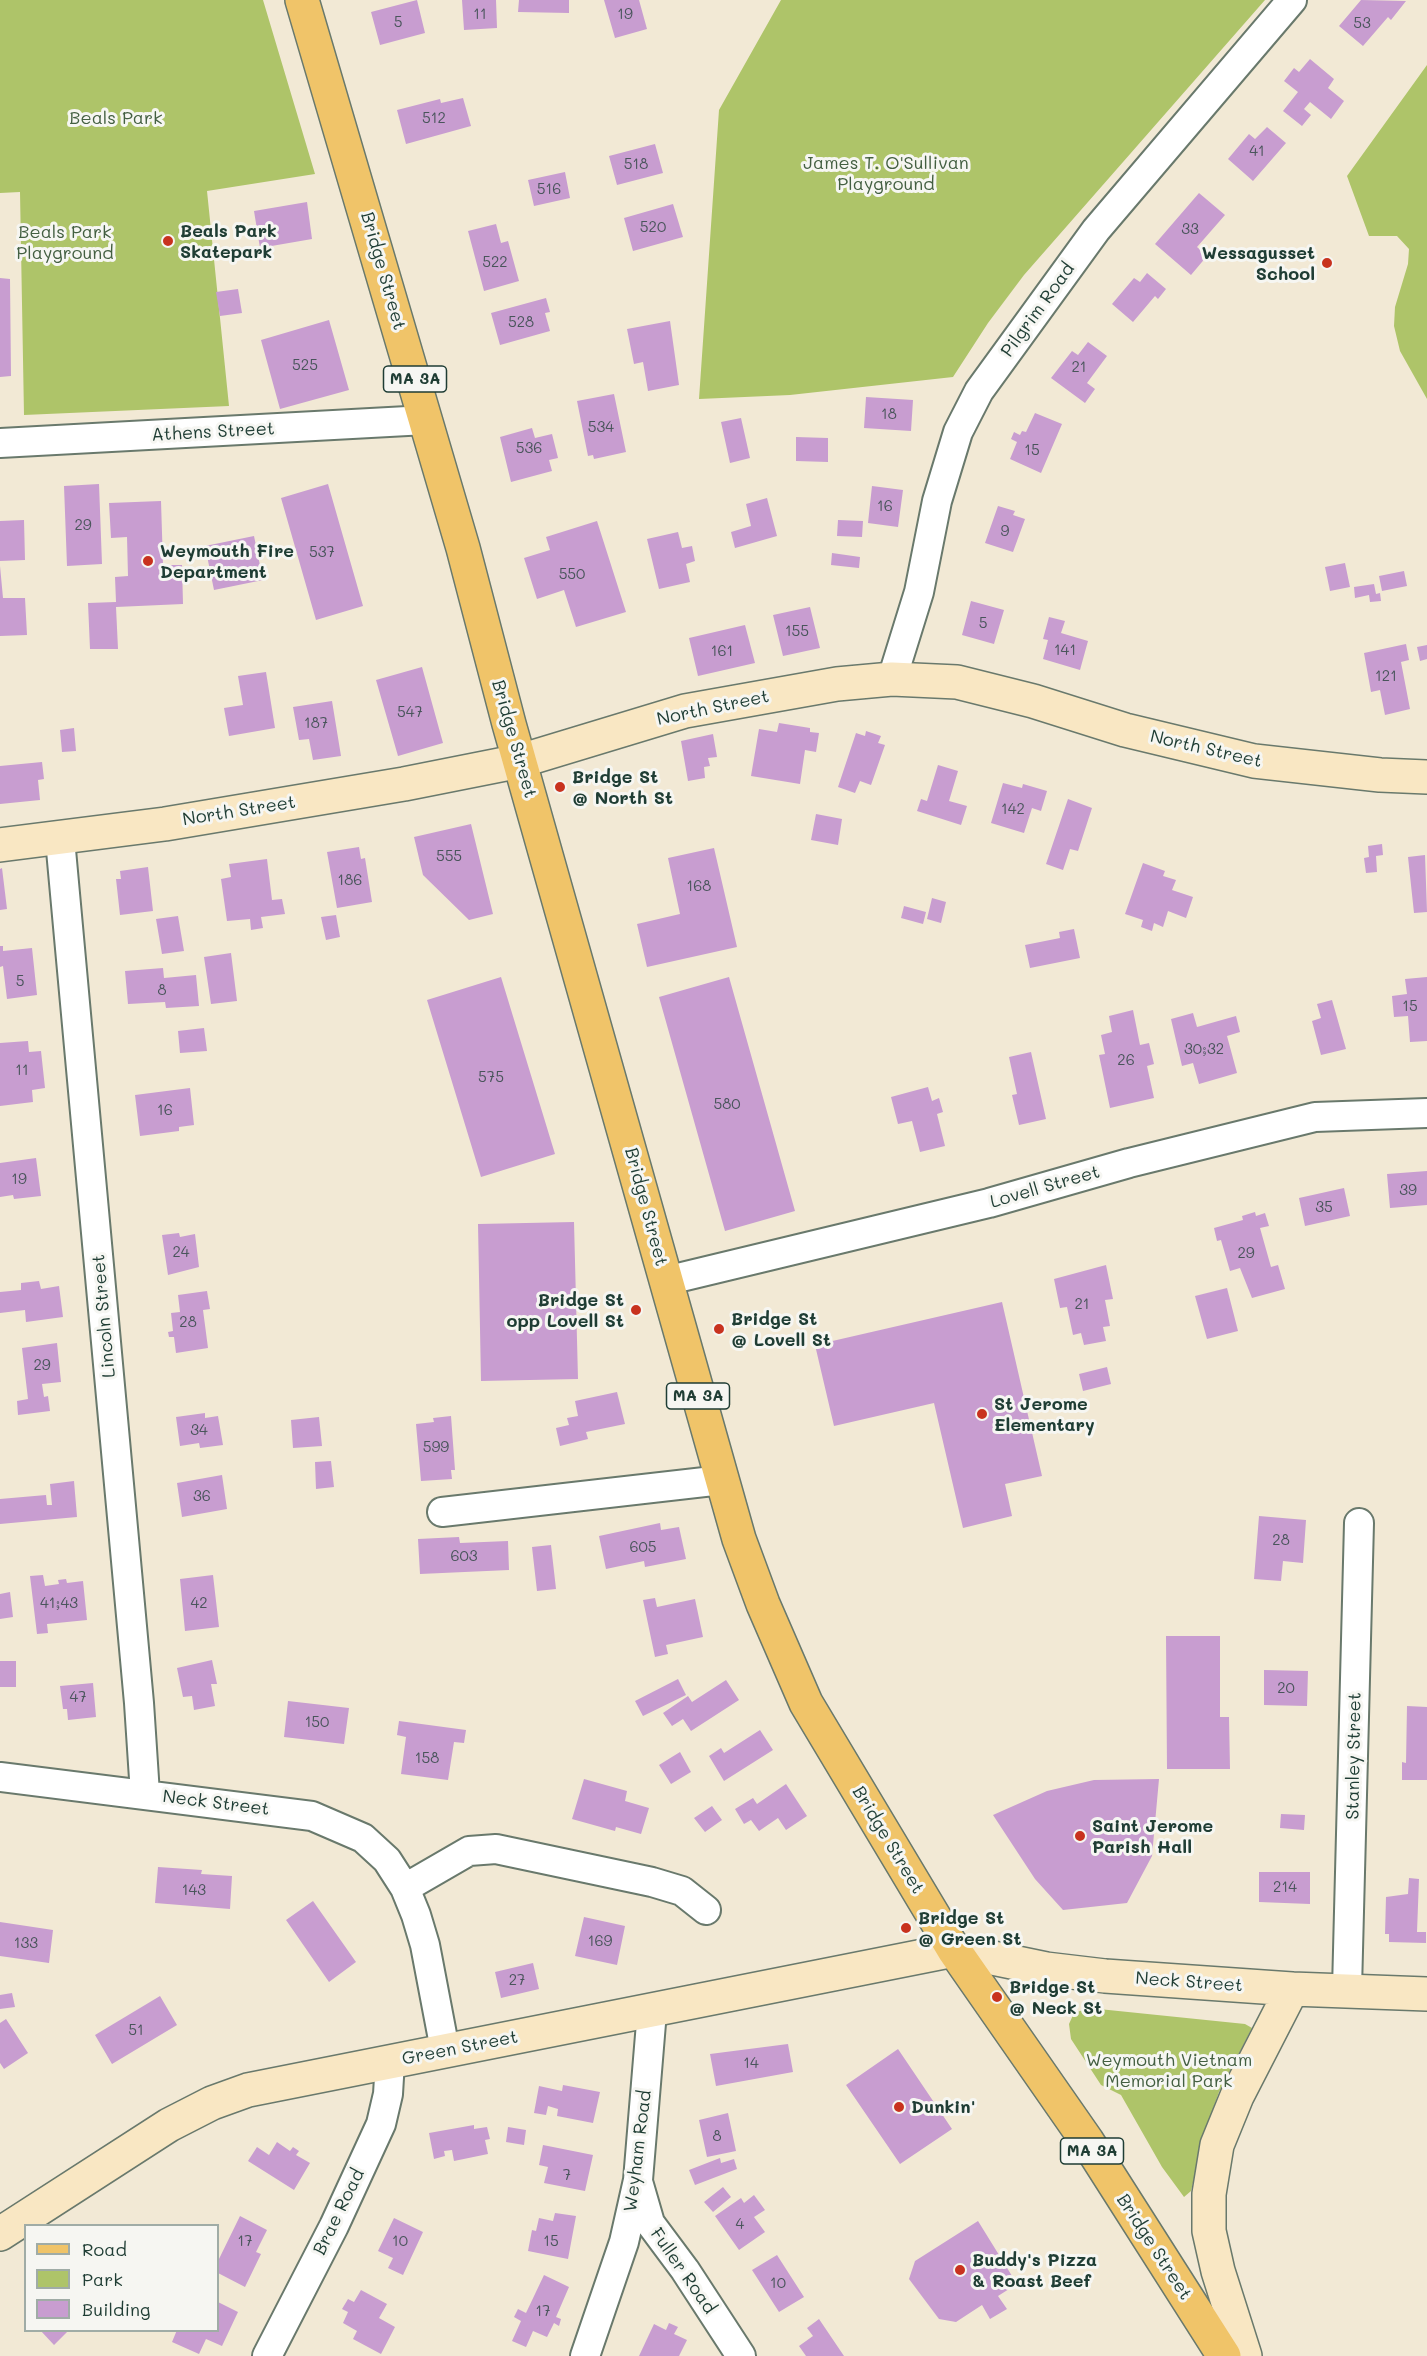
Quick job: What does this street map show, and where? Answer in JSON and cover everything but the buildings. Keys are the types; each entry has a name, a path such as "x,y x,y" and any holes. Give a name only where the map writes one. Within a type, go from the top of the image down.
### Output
{"main road":[{"name":"Bridge Street","path":"302,0 426,420 738,1539 762,1604 806,1703 954,1950 1087,2141 1224,2356"}],"street":[{"name":"Pilgrim Road","path":"892,678 919,592 937,501 958,432 980,392 1096,230 1292,0"},
{"name":"Athens Street","path":"0,443 426,420"},
{"name":"North Street","path":"0,845 60,839 393,786 520,761 686,711 837,684 892,678 957,682 1033,700 1125,730 1254,761 1380,775 1427,777"},
{"name":"Lincoln Street","path":"60,839 139,1703 145,1794"},
{"name":"Lovell Street","path":"665,1281 988,1203 1129,1163 1315,1117 1427,1113"},
{"path":"442,1512 722,1480"},
{"name":"Stanley Street","path":"1347,1989 1359,1523"},
{"name":"Neck Street","path":"0,1777 312,1816 363,1838 387,1860 405,1888 425,1945 445,2050"},
{"path":"405,1888 469,1851 496,1849 652,1882 682,1891 706,1910"},
{"name":"Neck Street","path":"954,1950 1046,1970 1292,1989 1347,1989 1427,1994"},
{"name":"Green Street","path":"0,2234 119,2156 212,2103 282,2081 652,2011 855,1968 954,1950"},
{"path":"1245,2356 1218,2271 1209,2231 1209,2194 1217,2145 1238,2096 1292,1989"},
{"name":"Weyham Road","path":"585,2356 624,2241 638,2180 652,2011"},
{"name":"Brae Road","path":"267,2356 334,2226 381,2124 388,2094 390,2061"},
{"name":"Fuller Road","path":"638,2180 650,2223 685,2270 741,2356"}],"green space":[{"name":"Beals Park","path":"0,0 263,0 315,174 207,191 229,406 24,415 20,192 0,193"},
{"name":"James T. O'Sullivan Playground","path":"781,0 1265,0 1024,275 988,323 953,377 790,395 699,399 719,110"},
{"path":"1427,65 1427,399 1400,351 1394,326 1395,307 1408,264 1409,249 1397,236 1369,236 1347,176"},
{"name":"Weymouth Vietnam Memorial Park","path":"1089,2008 1245,2024 1252,2028 1219,2092 1205,2131 1191,2191 1184,2197 1162,2167 1121,2095 1101,2085 1071,2039 1069,2024 1074,2013"}],"place":[{"name":"Beals Park Skatepark","path":"168,241"},
{"name":"Wessagusset School","path":"1327,263"},
{"name":"Weymouth Fire Department","path":"148,561"},
{"name":"Bridge St @ North St","path":"560,787"},
{"name":"Bridge St opp Lovell St","path":"636,1310"},
{"name":"Bridge St @ Lovell St","path":"719,1329"},
{"name":"St Jerome Elementary","path":"982,1414"},
{"name":"Saint Jerome Parish Hall","path":"1080,1836"},
{"name":"Bridge St @ Green St","path":"906,1928"},
{"name":"Bridge St @ Neck St","path":"997,1997"},
{"name":"Dunkin'","path":"899,2107"},
{"name":"Buddy's Pizza & Roast Beef","path":"960,2270"}],"park label":[{"name":"Beals Park Playground","path":"65,242"}]}
